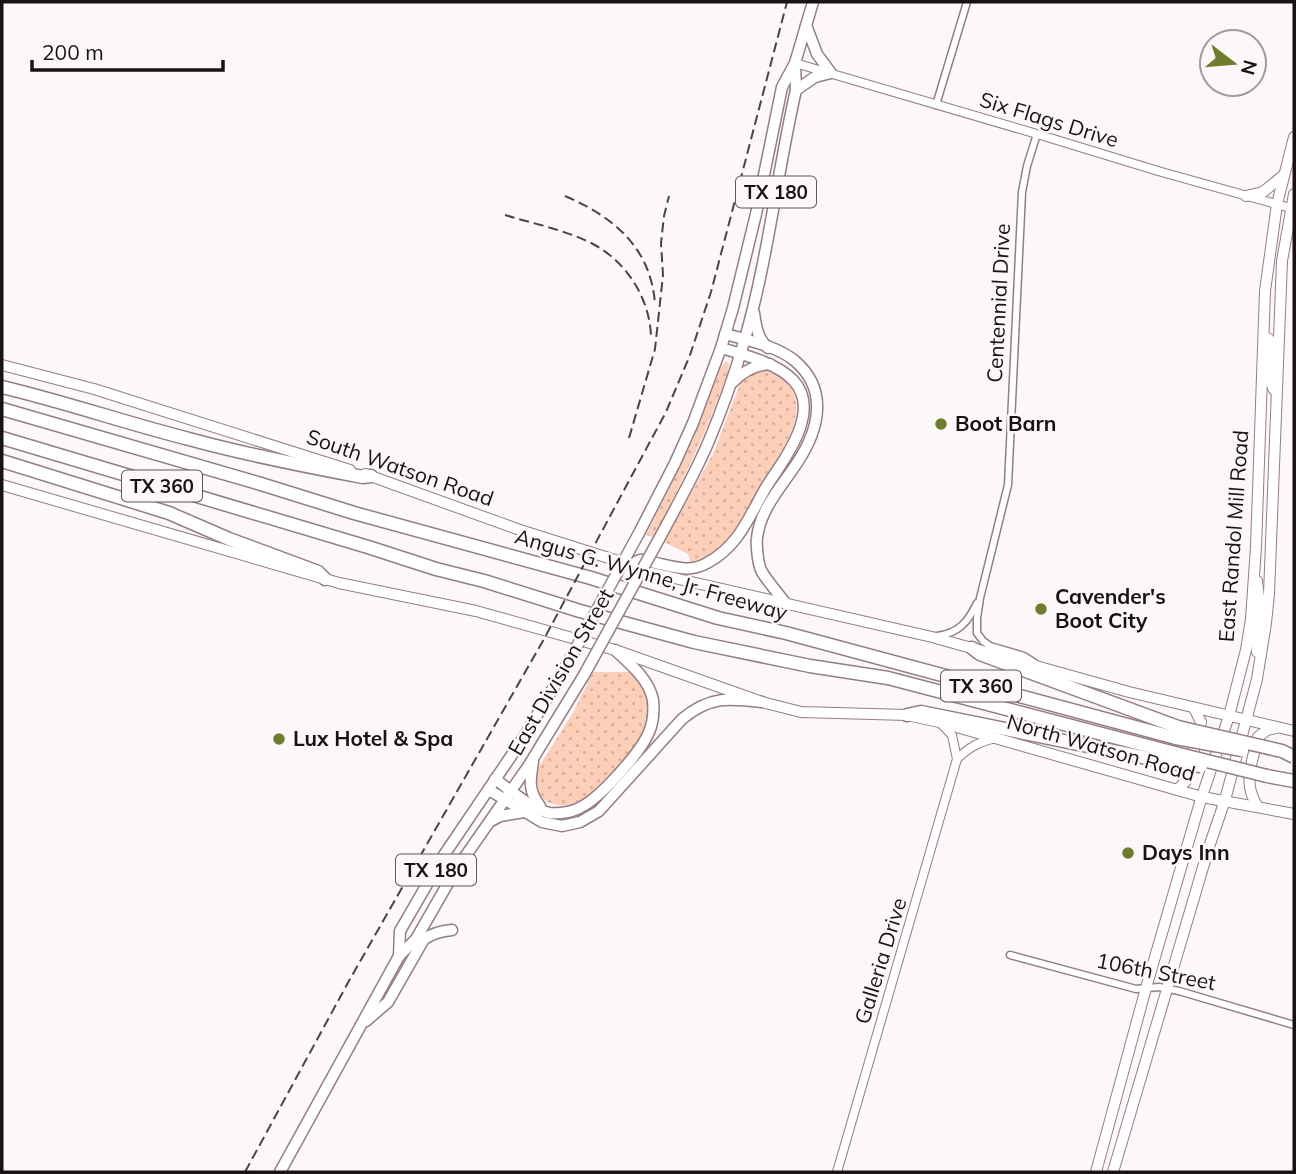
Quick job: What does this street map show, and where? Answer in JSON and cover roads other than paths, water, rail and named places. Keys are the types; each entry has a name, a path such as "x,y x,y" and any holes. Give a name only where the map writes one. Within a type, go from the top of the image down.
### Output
{"highway":[{"path":"2,387 260,457 363,477 371,476"},
{"name":"Angus G. Wynne, Jr. Freeway","path":"2,410 354,513 591,578 718,618 1177,733"},
{"name":"TX 360","path":"2,438 436,569 694,642 810,666 888,678 1173,758 1294,781"},
{"path":"2,461 169,513 318,572 325,579"},
{"path":"972,648 980,654 1177,733 1282,751 1294,758"},
{"path":"907,715 921,712 1173,758"}],"main road":[{"name":"East Division Street","path":"399,956 400,931 444,855 524,737 565,668 661,492 694,423 725,334 756,214 782,87 795,63 813,2"},
{"path":"796,90 815,77 831,73 817,54 806,25"},
{"name":"East Division Street","path":"280,1172 399,956 416,939 455,871 534,758 584,674 688,485 708,443 745,340 796,90 795,63"},
{"name":"East Randol Mill Road","path":"1096,1172 1146,988 1194,823 1229,716 1246,650 1254,574 1265,291 1277,204 1294,137"},
{"path":"1246,196 1263,192 1284,175"},
{"name":"East Randol Mill Road","path":"1113,1172 1225,800 1262,655 1269,594 1280,292 1294,194"},
{"path":"1285,245 1294,230"},
{"path":"752,307 761,342 768,348"},
{"path":"725,334 794,360 809,378 817,398 818,417 810,439 763,515 756,539 760,569 786,604 932,637 1118,689 1294,731"},
{"path":"1263,336 1269,338 1271,343 1269,379 1276,393"},
{"path":"631,565 642,560 684,569 701,567 731,547 789,452 804,416 803,396 797,383 788,375 771,364 721,348"},
{"path":"730,385 745,372 771,364"},
{"name":"South Watson Road","path":"2,365 94,389 371,476 520,530 648,572 786,604"},
{"path":"2,485 325,579 476,611 615,650 638,670 653,698 653,718 649,732 640,749 591,801 578,809 547,813 531,804 489,790"},
{"path":"1254,574 1260,605 1256,644 1257,652 1262,655"},
{"name":"North Watson Road","path":"615,650 762,702 802,712 907,715 1202,797 1294,814"},
{"path":"495,779 524,812 542,822 569,825 589,818 608,802 666,736 691,712 708,702 722,699 762,702"},
{"path":"1194,708 1201,722 1186,781 1177,790 1191,802 1194,823"},
{"path":"1258,807 1250,794 1248,781 1258,737 1267,730 1280,728"},
{"path":"534,758 531,794 544,811"},
{"path":"1217,821 1232,808 1243,804"},
{"path":"488,823 500,816 524,812"},
{"path":"361,1025 388,1002 424,939 432,934 452,930"}],"street":[{"path":"936,105 967,2"},
{"name":"Six Flags Drive","path":"795,63 1293,209"},
{"name":"Centennial Drive","path":"1037,134 1022,192 1008,485 980,598 977,633 990,646 1024,656 1039,666"},
{"name":"Centennial Drive","path":"932,637 948,635 959,628 972,614 980,598"},
{"path":"939,722 952,735 957,759"},
{"path":"957,759 976,744 996,738"},
{"name":"Galleria Drive","path":"837,1172 957,759"},
{"name":"106th Street","path":"1010,955 1136,989 1159,987 1294,1025"}],"railway":[{"path":"245,1172 350,979 544,639 666,412 690,355 711,292 787,2"},
{"path":"565,196 599,214 627,237 646,266 655,304"},
{"path":"629,438 655,349 663,275 661,243 669,196"},
{"path":"505,215 583,239 616,261 626,271 641,296 650,323 651,337"}],"place":[{"name":"Boot Barn","path":"941,424"},
{"name":"Cavender's Boot City","path":"1041,609"},
{"name":"Lux Hotel & Spa","path":"279,739"},
{"name":"Days Inn","path":"1128,853"}]}
